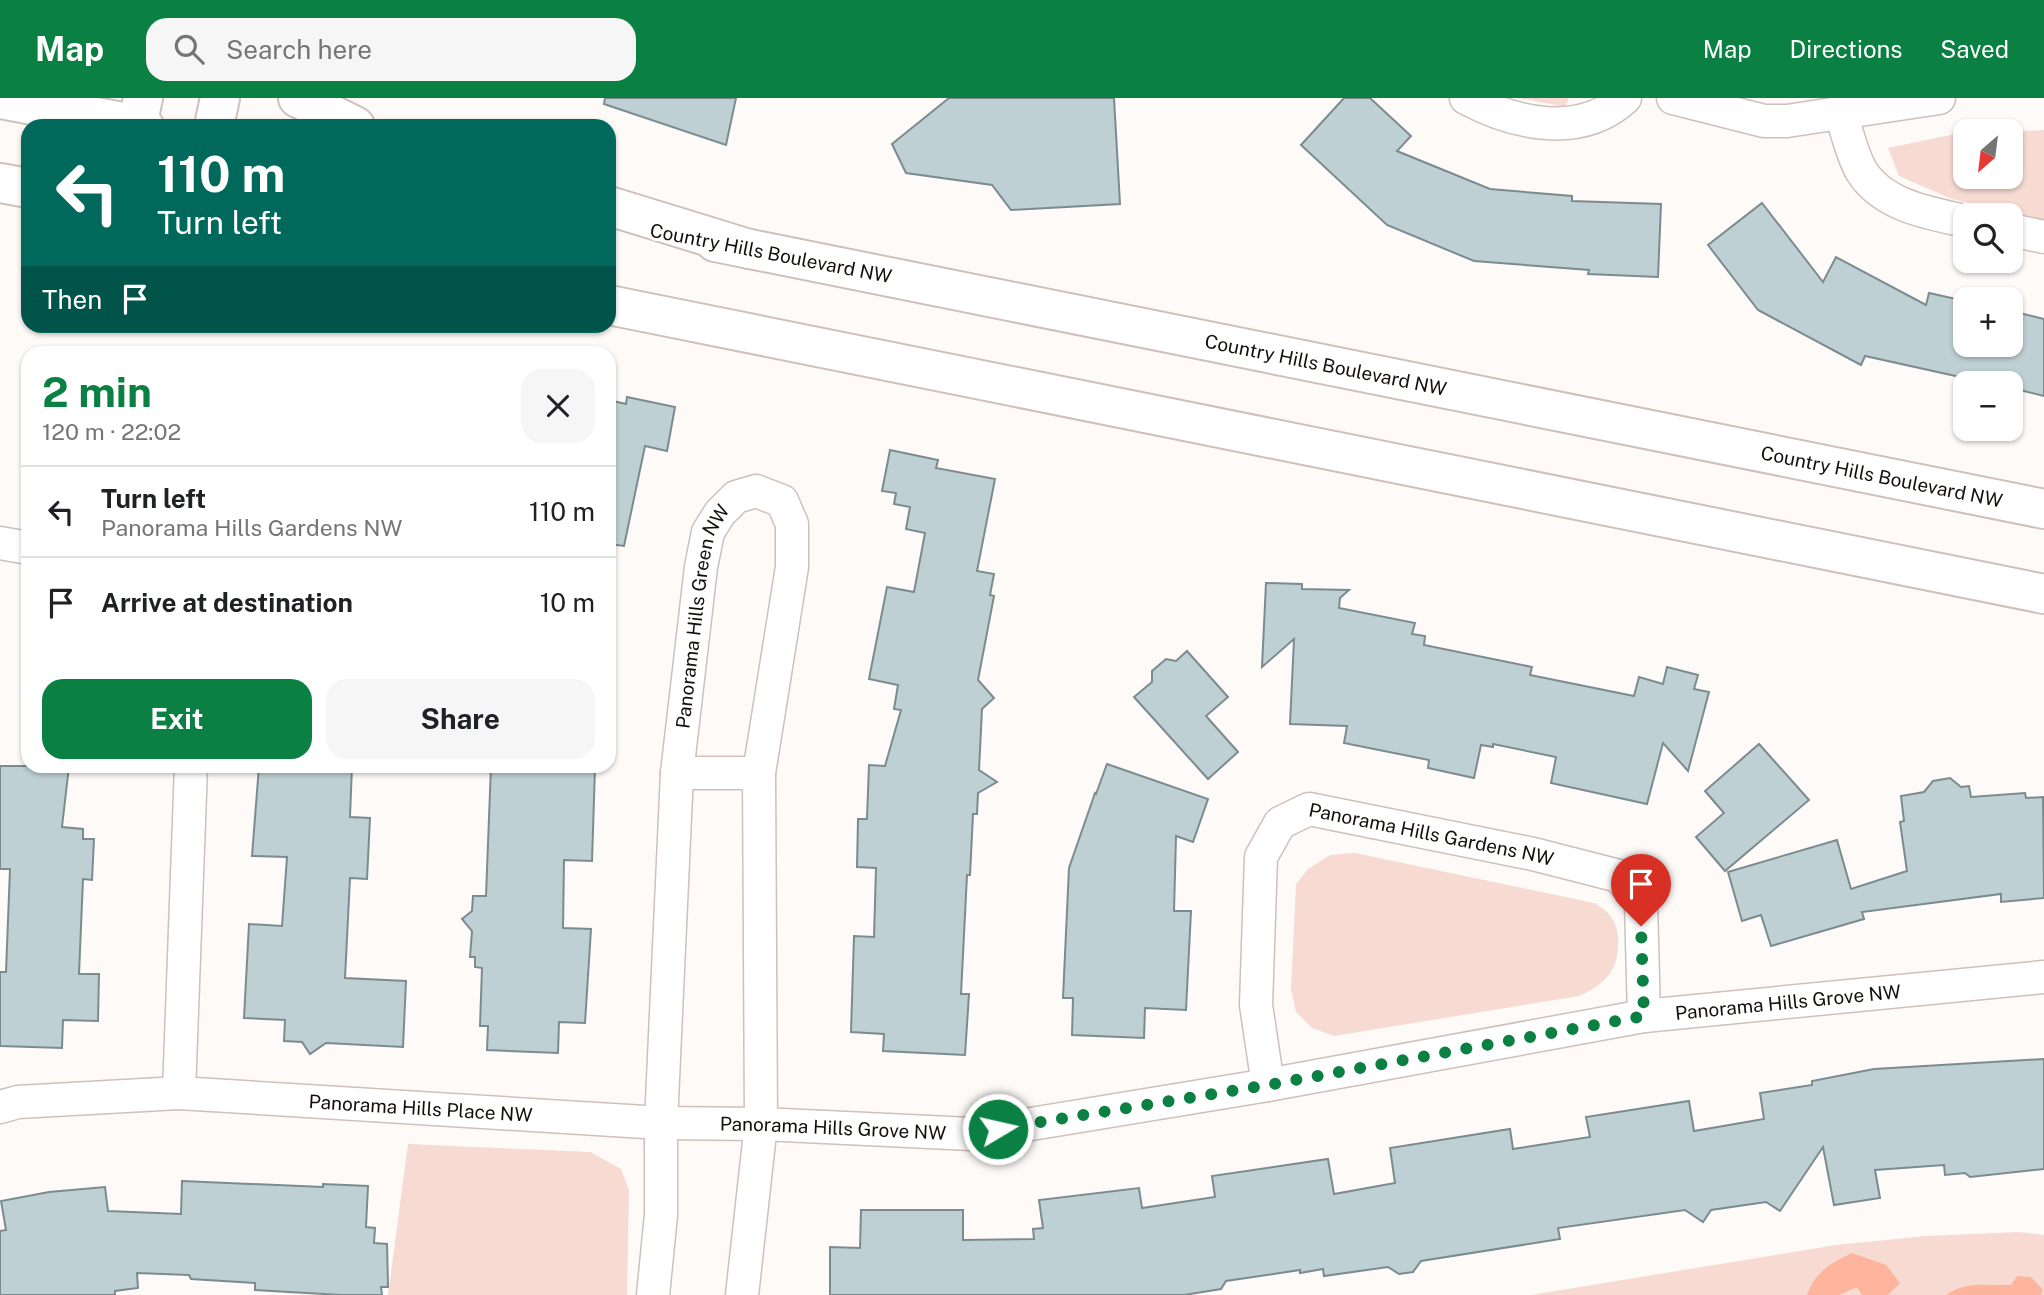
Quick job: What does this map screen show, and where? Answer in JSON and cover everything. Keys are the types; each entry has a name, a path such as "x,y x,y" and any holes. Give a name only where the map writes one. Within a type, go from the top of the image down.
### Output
{"main road":[{"path":"216,119 220,98"},
{"path":"298,98 341,119"},
{"path":"0,99 140,119"},
{"path":"0,183 21,187"},
{"path":"616,208 748,249"},
{"name":"Country Hills Boulevard NW","path":"616,221 2044,509"},
{"path":"616,306 2044,594"}],"street":[{"path":"1466,98 1492,112 1547,125 1600,116 1625,98"},
{"path":"1673,98 1763,121 1841,115 1939,98"},
{"path":"1841,115 1862,172 1881,192 1921,212 1953,218"},
{"path":"2023,233 2044,237"},
{"name":"Panorama Hills Green NW","path":"653,1295 661,1215 661,1123 677,773 701,567 708,532 720,513 736,497 756,491 782,501 792,524 792,567 759,773 761,1124 742,1295"},
{"path":"0,544 21,547"},
{"path":"179,1093 191,773"},
{"path":"677,773 759,773"},
{"name":"Panorama Hills Gardens NW","path":"1268,1085 1256,1005 1261,858 1280,823 1309,809 1533,854 1619,876 1641,903 1644,1016"},
{"name":"Panorama Hills Grove NW","path":"661,1123 761,1124 971,1134 1268,1085 1644,1016 2044,977"},
{"name":"Panorama Hills Place NW","path":"0,1107 18,1102 179,1093 661,1123"}],"shaded area":[{"path":"1520,98 1569,98 1565,107"},
{"path":"2044,130 2044,220 2023,215 2023,203 1970,203 1952,199 1899,176 1888,148 1953,135 1953,189 2023,189 2023,131"},
{"path":"1355,853 1594,903 1607,912 1615,925 1618,947 1614,966 1598,986 1579,996 1334,1036 1312,1028 1296,1012 1291,989 1296,884 1308,869 1330,855"},
{"path":"408,1144 590,1152 621,1169 629,1190 627,1295 388,1295"},
{"path":"2018,1232 2044,1235 2044,1295 1531,1295 1836,1245 1926,1236"},
{"path":"1852,1253 1886,1265 1900,1283 1888,1295 1862,1295 1857,1287 1839,1295 1807,1295 1814,1280 1825,1269"},
{"path":"2017,1276 2031,1277 2043,1290 2041,1295 1946,1295 1962,1287 2011,1285"}],"building":[{"path":"605,98 736,98 726,145 604,104"},
{"path":"949,98 1114,98 1120,204 1011,210 992,185 906,173 892,144"},
{"path":"1344,98 1370,98 1411,136 1397,151 1490,189 1572,196 1572,201 1661,204 1658,277 1588,274 1589,270 1474,261 1387,225 1301,145"},
{"path":"1762,203 1823,282 1836,257 1926,305 1929,293 1953,298 1953,357 2023,357 2023,314 2044,319 2044,396 2023,391 2023,371 1953,371 1953,375 1865,356 1861,365 1758,310 1708,245"},
{"path":"627,397 675,407 667,451 645,446 624,546 616,545 616,402 626,404"},
{"path":"890,450 938,460 936,468 995,479 977,571 994,574 990,595 994,596 978,680 994,698 982,709 979,770 997,782 978,793 977,814 973,814 961,994 969,994 965,1055 883,1051 884,1034 851,1032 854,936 874,937 876,868 857,867 858,819 867,819 869,765 885,766 901,710 894,709 898,685 869,679 887,587 914,592 925,533 906,529 910,507 894,504 896,493 882,491"},
{"path":"1266,583 1302,584 1302,589 1349,590 1340,598 1339,608 1415,623 1412,634 1425,636 1424,645 1532,667 1530,675 1634,696 1639,677 1663,684 1667,667 1698,675 1694,689 1709,692 1688,771 1663,743 1647,804 1551,783 1556,757 1493,744 1493,747 1481,745 1474,778 1428,768 1429,760 1344,743 1347,726 1290,724 1294,639 1262,667"},
{"path":"1187,651 1228,697 1206,716 1238,752 1208,779 1134,697 1152,682 1152,671 1166,659 1176,661"},
{"path":"1759,744 1809,800 1725,871 1696,837 1724,813 1705,791"},
{"path":"1107,764 1208,799 1193,842 1176,836 1174,911 1191,911 1186,1010 1145,1008 1144,1038 1072,1035 1073,998 1063,998 1069,868"},
{"path":"0,766 21,766 21,773 68,773 62,827 83,829 83,839 94,839 92,880 83,879 79,974 99,974 98,1021 63,1020 62,1048 0,1046 0,972 6,972 10,869 0,869"},
{"path":"258,773 352,773 350,817 370,818 367,879 350,878 345,978 406,981 403,1047 326,1043 310,1054 302,1042 284,1041 285,1020 244,1018 249,924 282,926 287,857 252,856"},
{"path":"491,773 595,773 592,861 564,860 563,928 591,929 585,1023 559,1022 558,1053 487,1050 488,1026 480,1026 482,968 475,967 475,957 470,957 472,931 462,919 472,911 473,896 486,896"},
{"path":"1950,778 1961,787 1969,786 1971,797 2025,793 2026,798 2043,797 2044,898 2001,902 2001,894 1862,912 1864,919 1771,946 1761,915 1742,921 1728,872 1837,840 1851,889 1907,871 1900,822 1904,821 1901,796 1924,792 1933,781"},
{"path":"2044,1059 2044,1169 1970,1177 1965,1173 1945,1175 1944,1165 1875,1170 1880,1198 1834,1205 1823,1147 1780,1211 1766,1202 1711,1210 1703,1222 1685,1210 1558,1228 1560,1239 1421,1261 1413,1272 1399,1274 1388,1267 1324,1276 1323,1269 1300,1273 1300,1270 1226,1281 1221,1289 1184,1295 830,1295 830,1247 860,1248 861,1210 963,1210 963,1240 1034,1239 1033,1229 1043,1228 1039,1200 1139,1188 1142,1208 1215,1197 1212,1176 1328,1159 1334,1194 1395,1183 1390,1148 1510,1129 1513,1149 1590,1137 1586,1117 1689,1101 1694,1131 1764,1119 1760,1093 1812,1085 1812,1081 1874,1069"},
{"path":"182,1181 323,1187 323,1184 368,1186 366,1227 375,1228 374,1243 387,1244 388,1287 381,1287 382,1295 341,1295 255,1290 255,1283 191,1279 189,1275 137,1273 138,1288 115,1291 115,1295 0,1295 0,1231 6,1230 1,1201 49,1192 105,1187 108,1211 181,1214"}],"route":[{"path":"998,1129 1268,1085 1644,1016 1641,926"}]}
